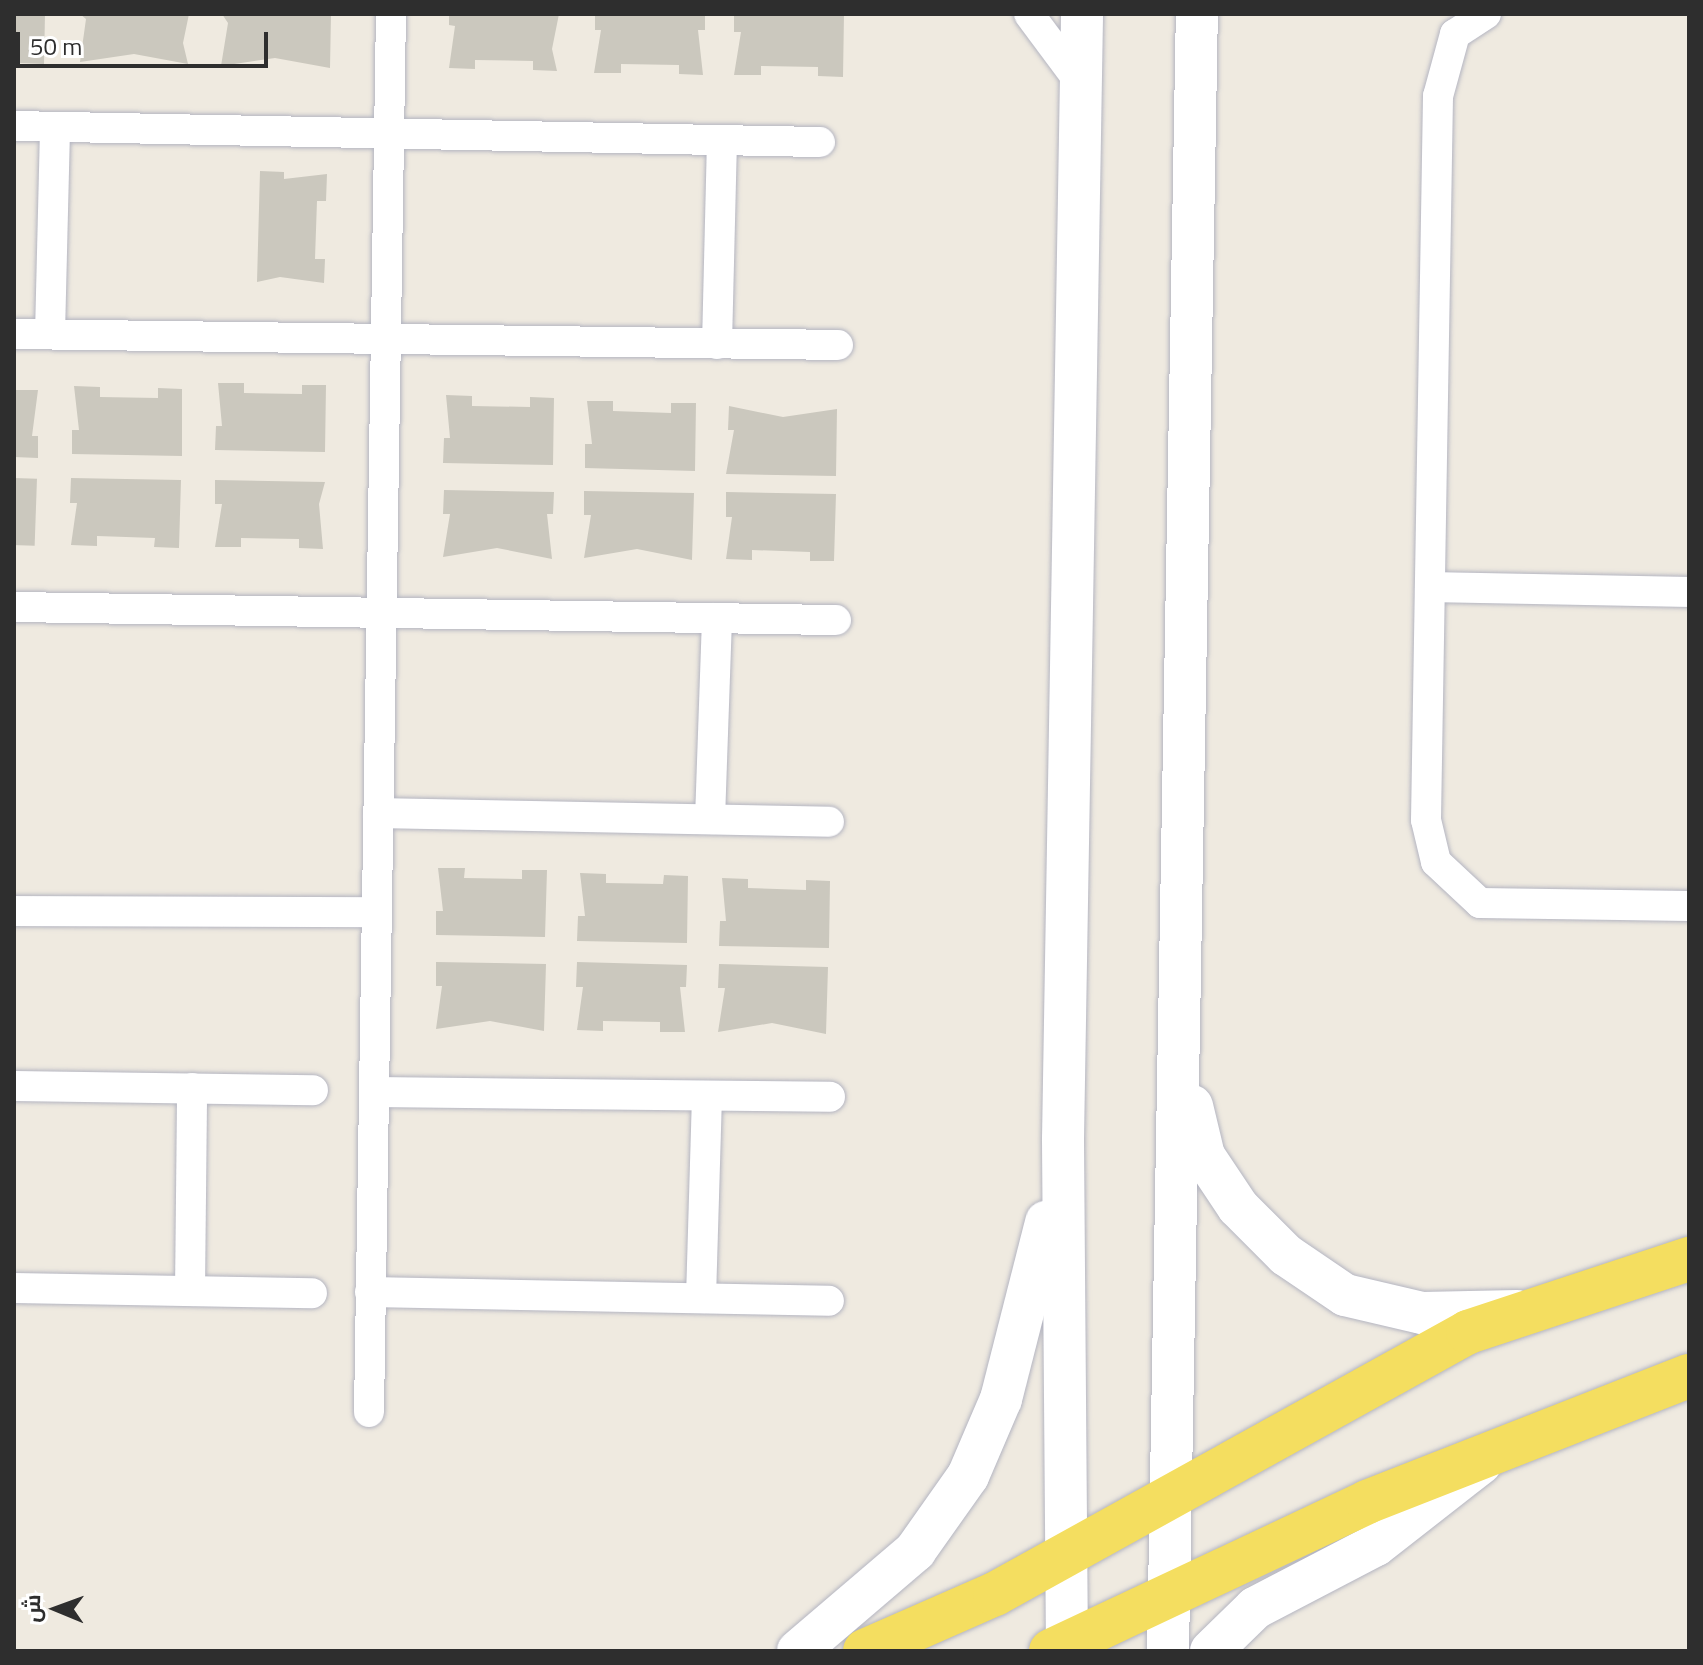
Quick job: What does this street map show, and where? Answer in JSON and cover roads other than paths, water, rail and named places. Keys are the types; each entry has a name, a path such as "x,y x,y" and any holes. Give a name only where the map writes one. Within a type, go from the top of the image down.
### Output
{"main road":[{"path":"1082,14 1063,1139 1064,1555 1061,1649 1169,1596 1505,1444 1689,1376"},
{"path":"1168,1651 1197,14"},
{"path":"1179,1049 1204,1156 1238,1207 1286,1255 1345,1295 1422,1313 1530,1310"},
{"path":"798,1651 915,1551 968,1476 1001,1399 1063,1139"},
{"path":"865,1651 1064,1555 1468,1332 1689,1259"},
{"path":"1211,1651 1255,1608 1376,1545 1505,1444"}],"street":[{"path":"369,1412 391,14"},
{"path":"1029,14 1081,84"},
{"path":"1486,14 1455,34 1438,96 1426,820 1436,862 1458,890 1480,903 1689,906"},
{"path":"14,126 820,142"},
{"path":"50,334 55,127"},
{"path":"717,344 722,140"},
{"path":"14,334 838,345"},
{"path":"1430,587 1689,592"},
{"path":"14,607 836,620"},
{"path":"710,819 717,618"},
{"path":"378,813 829,822"},
{"path":"14,911 376,912"},
{"path":"14,1086 313,1090"},
{"path":"190,1291 192,1088"},
{"path":"374,1092 830,1097"},
{"path":"701,1298 707,1096"},
{"path":"14,1288 312,1293"},
{"path":"370,1292 829,1301"}]}
